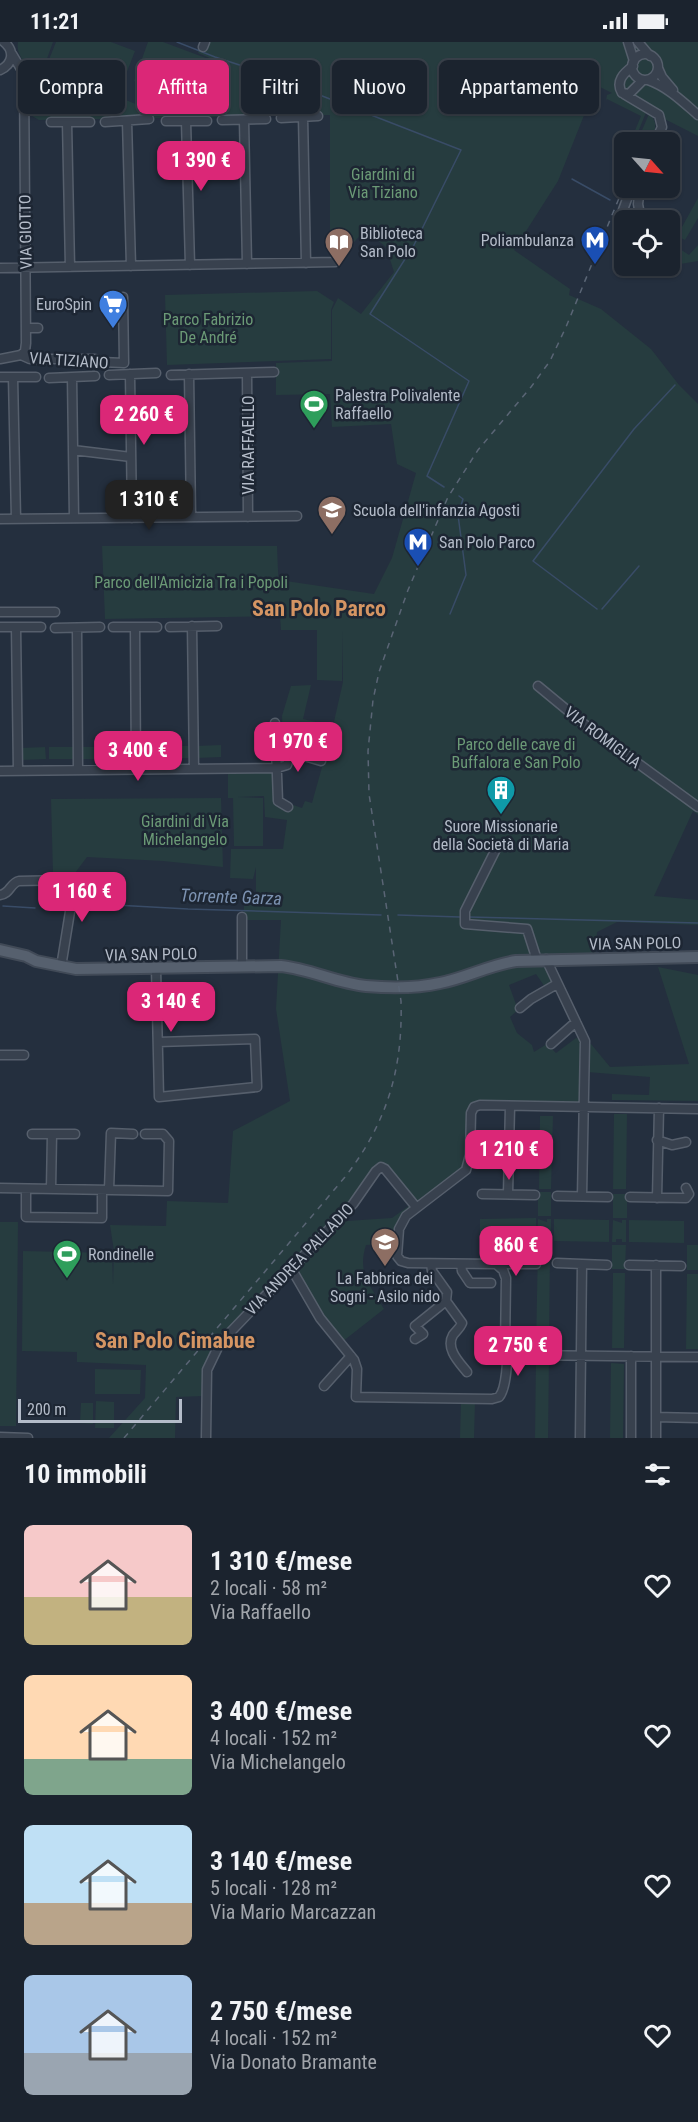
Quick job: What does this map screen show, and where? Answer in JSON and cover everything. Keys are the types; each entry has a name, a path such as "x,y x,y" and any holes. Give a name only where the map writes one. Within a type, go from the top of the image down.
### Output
{"main road":[{"name":"VIA SAN POLO","path":"0,950 61,967 98,970 296,967 354,984 395,986 438,984 500,964 542,960 698,957"},
{"name":"VIA SAN POLO","path":"0,956 24,962 36,961"}],"street":[{"path":"628,42 636,77 658,84 698,115"},
{"path":"638,42 656,61 662,77 678,98"},
{"path":"4,68 10,46"},
{"name":"VIA GIOTTO","path":"10,46 18,61"},
{"path":"651,56 640,56 624,73 619,84 620,91 656,112 661,119 662,127 660,132"},
{"path":"624,94 629,94 656,74 658,68"},
{"path":"634,90 633,96 639,103"},
{"name":"VIA GIOTTO","path":"21,356 25,351 27,328 23,114"},
{"path":"281,118 318,116"},
{"path":"303,117 306,263"},
{"path":"105,122 149,119"},
{"path":"222,120 266,119"},
{"path":"244,120 247,264"},
{"path":"127,121 130,266"},
{"path":"166,121 207,121"},
{"path":"186,121 190,265"},
{"path":"51,122 90,122"},
{"path":"67,122 70,267"},
{"path":"0,268 335,262 340,251"},
{"name":"VIA TIZIANO","path":"21,356 30,359 95,359 101,362 124,363 123,297"},
{"path":"27,328 38,328"},
{"path":"0,359 21,356"},
{"name":"VIA RAFFAELLO","path":"171,375 274,372"},
{"name":"VIA RAFFAELLO","path":"247,373 248,517"},
{"path":"130,374 132,518"},
{"path":"109,375 156,374"},
{"path":"189,374 191,517"},
{"path":"13,376 16,519"},
{"path":"49,378 95,376"},
{"path":"0,377 36,377"},
{"path":"72,377 74,518"},
{"path":"73,450 131,457"},
{"name":"VIA RAFFAELLO","path":"0,519 297,516"},
{"path":"0,612 55,612"},
{"path":"192,626 194,769"},
{"path":"170,627 217,626"},
{"path":"0,627 41,627"},
{"path":"16,627 18,771"},
{"path":"55,628 100,627"},
{"path":"113,627 157,627"},
{"path":"135,627 136,769"},
{"path":"77,628 78,770"},
{"name":"VIA ROMIGLIA","path":"538,686 584,724 698,807"},
{"path":"275,723 278,801 288,807"},
{"path":"0,771 277,768 288,765 291,752 321,761"},
{"path":"495,849 465,911 465,924 527,929 585,1041 582,1197"},
{"path":"0,895 8,892 15,882 19,881 67,880 72,882 74,887 61,967"},
{"path":"242,917 242,967"},
{"path":"156,968 159,1097 257,1087 255,1039 158,1042"},
{"path":"520,1008 557,984"},
{"path":"551,1044 576,1022"},
{"path":"0,1055 24,1055"},
{"path":"536,1264 408,1263 401,1261 397,1256 399,1229 405,1216 466,1170 470,1155 471,1113 474,1107 480,1105 698,1109"},
{"path":"508,1194 510,1106"},
{"path":"657,1198 658,1108"},
{"path":"26,1189 26,1217 102,1218 111,1133 133,1134"},
{"path":"32,1134 75,1134"},
{"path":"51,1189 52,1134"},
{"path":"0,1188 168,1191 169,1141 163,1134 145,1134"},
{"path":"657,1140 672,1146 686,1142"},
{"name":"VIA ANDREA PALLADIO","path":"206,1438 207,1370 220,1342 353,1204 378,1168 385,1169 416,1208"},
{"path":"630,1197 686,1198 689,1194 686,1188"},
{"path":"482,1194 535,1195"},
{"path":"557,1196 608,1197"},
{"path":"557,1263 607,1265"},
{"path":"431,1264 432,1271 447,1292 446,1301 462,1323 452,1337 452,1348 453,1353 467,1372"},
{"path":"462,1264 462,1271 470,1283 491,1282"},
{"path":"496,1264 503,1269 506,1278 505,1348 507,1353 698,1357"},
{"path":"580,1438 582,1264"},
{"path":"629,1265 681,1266"},
{"path":"656,1265 656,1438"},
{"name":"VIA ANDREA PALLADIO","path":"291,1268 320,1318 351,1356 357,1369 356,1397 492,1399 499,1397 502,1394 507,1353"},
{"path":"415,1339 423,1334 415,1326 446,1301"},
{"path":"324,1386 351,1356"},
{"path":"631,1356 631,1438"},
{"path":"656,1418 698,1418"},
{"path":"0,1437 28,1438"}],"green space":[{"name":"Parco delle cave di Buffalora e San Polo","path":"18,42 53,42 47,60 22,60"},
{"path":"56,42 111,42 135,51 125,77 125,60 49,60"},
{"name":"Parco delle cave di Buffalora e San Polo","path":"148,42 163,42 211,60 142,60"},
{"name":"Parco delle cave di Buffalora e San Polo","path":"208,42 698,42 698,136 647,110 638,132 634,132 641,116 607,99 606,101 607,95 612,93 599,86 599,60 439,60 439,114 585,114 558,181 514,250 570,289 569,295 601,309 651,349 679,385 698,404 698,815 693,811 654,896 698,900 698,925 617,922 597,932 595,954 544,965 554,983 545,987 536,974 509,985 518,1010 510,1017 517,1033 532,1045 534,1052 547,1044 556,1053 576,1038 583,1040 581,1104 471,1106 466,1121 466,1153 462,1168 416,1202 384,1166 347,1221 392,1218 410,1205 411,1207 398,1222 395,1244 366,1245 364,1271 384,1309 342,1342 321,1318 289,1265 218,1340 204,1396 176,1397 175,1438 109,1438 145,1398 146,1365 77,1362 77,1352 22,1351 23,1251 112,1253 113,1285 114,1251 110,1225 166,1226 167,1201 228,1203 233,1131 290,1101 276,1009 281,920 244,920 244,898 285,898 256,897 256,867 253,879 230,878 231,849 283,849 287,820 265,817 264,796 237,797 263,798 263,846 234,846 233,798 228,798 228,770 275,771 276,799 302,808 305,801 312,803 324,760 283,748 282,716 291,686 311,685 303,719 333,726 343,682 343,630 342,681 317,680 317,630 281,630 280,616 105,619 102,546 277,546 279,594 279,580 374,594 392,558 416,473 397,464 391,424 332,427 330,394 276,395 276,363 332,361 332,310 338,298 361,314 394,272 386,247 365,230 346,251 330,242 330,115 39,120 29,114 125,114 125,100 137,105 137,114 229,114 229,60 215,60 198,53 201,45"},
{"path":"649,114 655,124 654,132 641,132"},
{"path":"698,198 698,218 685,240 680,238 680,231"},
{"path":"698,245 698,261 680,264 680,249 689,255"},
{"name":"Parco Fabrizio De André","path":"317,291 334,302 331,310 331,359 167,365 165,295"},
{"path":"221,745 221,757 197,758 196,746"},
{"path":"138,746 162,746 163,758 138,758"},
{"path":"166,746 191,746 191,758 167,758"},
{"path":"45,747 46,759 21,760 21,748"},
{"path":"49,747 73,747 73,759 49,759"},
{"path":"80,747 104,747 104,759 80,759"},
{"path":"108,747 132,747 132,759 108,759"},
{"name":"Giardini di Via Michelangelo","path":"221,798 223,867 87,857 75,873 53,874 51,799"},
{"path":"658,967 698,975 698,1101 612,1100 612,1094 649,1095 650,1077 587,1072 587,1044 591,1044 610,1067 689,1064"},
{"path":"614,1114 627,1114 626,1189 613,1189"},
{"path":"540,1116 553,1116 551,1189 539,1189"},
{"path":"538,1192 551,1192 551,1216 538,1216"},
{"path":"613,1194 627,1194 627,1218 613,1218"},
{"path":"536,1218 536,1240 480,1240 480,1219"},
{"path":"538,1219 547,1222 547,1219 551,1219 551,1241 541,1238 541,1241 537,1241"},
{"path":"554,1219 609,1220 609,1242 554,1241"},
{"path":"613,1220 622,1223 622,1220 626,1220 626,1242 616,1239 616,1242 612,1242"},
{"path":"629,1220 684,1221 684,1243 629,1242"},
{"path":"0,1222 18,1222 16,1426 0,1426"},
{"path":"538,1245 550,1245 549,1347 536,1347"},
{"path":"612,1245 626,1245 625,1269 612,1269"},
{"path":"687,1245 698,1245 698,1270 687,1270"},
{"path":"613,1273 625,1273 624,1348 612,1348"},
{"path":"687,1274 698,1274 698,1349 686,1349"},
{"path":"536,1359 549,1359 548,1438 535,1438"},
{"path":"611,1363 624,1364 623,1438 610,1438"},
{"path":"95,1369 141,1370 140,1394 95,1394"},
{"path":"96,1401 114,1402 114,1428 95,1428"},
{"path":"461,1401 475,1401 474,1438 460,1438"},
{"path":"81,1403 93,1403 93,1424 80,1423"}],"waterway":[{"path":"177,42 461,150 414,245 370,314 469,381 427,476 444,487"},
{"path":"572,179 610,200"},
{"path":"597,609 533,561 634,429 675,385"},
{"path":"450,614 466,575 458,515 463,499 459,496"},
{"path":"602,609 639,566"},
{"name":"Torrente Garza","path":"79,903 381,915"},
{"name":"Torrente Garza","path":"3,906 35,908"},
{"name":"Torrente Garza","path":"398,915 460,917"},
{"name":"Torrente Garza","path":"468,917 698,923"}],"railway":[{"path":"124,1438 345,1177 360,1157 382,1116 390,1094 399,1050 401,1001 369,794 368,751 373,700 379,672 408,590 448,497 478,450 550,361 619,198"}],"place":[{"name":"Poliambulanza","path":"595,266"},
{"name":"Biblioteca San Polo","path":"339,268"},
{"name":"EuroSpin","path":"113,330"},
{"name":"Palestra Polivalente Raffaello","path":"314,430"},
{"name":"Scuola dell'infanzia Agosti","path":"332,536"},
{"name":"San Polo Parco","path":"418,568"},
{"name":"Suore Missionarie della Società di Maria","path":"501,816"},
{"name":"La Fabbrica dei Sogni - Asilo nido","path":"385,1268"},
{"name":"Rondinelle","path":"67,1280"}],"district":[{"name":"San Polo Parco","path":"319,608"},
{"name":"San Polo Cimabue","path":"175,1340"}],"park label":[{"name":"Giardini di Via Tiziano","path":"383,183"},
{"name":"Parco dell'Amicizia Tra i Popoli","path":"191,582"}]}
